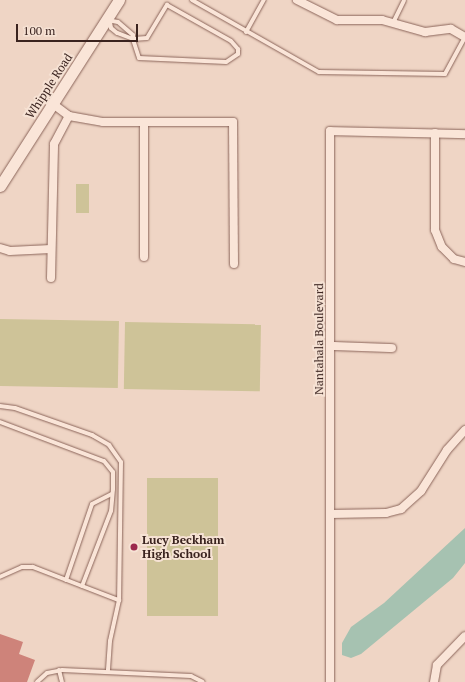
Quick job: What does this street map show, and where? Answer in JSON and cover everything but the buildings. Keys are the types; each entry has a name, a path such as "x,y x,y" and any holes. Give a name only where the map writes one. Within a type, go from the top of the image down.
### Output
{"main road":[{"name":"Whipple Road","path":"0,186 108,21 119,0"}],"street":[{"path":"297,0 337,20 382,20 425,32 451,29 465,37"},
{"path":"53,104 69,116 88,121 144,123 233,122 234,264"},
{"path":"51,278 54,144 69,116"},
{"path":"144,123 144,257"},
{"name":"Nantahala Boulevard","path":"330,682 330,131 465,134"},
{"path":"435,133 435,230 442,247 454,259 465,262"},
{"path":"0,248 10,251 51,249"},
{"path":"331,346 392,348"},
{"path":"331,514 386,513 401,509 421,491 447,450 465,430"},
{"path":"434,682 437,665 465,636"}],"lane":[{"path":"192,0 246,32 319,72 445,74 465,37"},
{"path":"246,32 264,0"},
{"path":"393,23 404,0"},
{"path":"108,21 111,28 117,33 133,39 147,38 167,5 231,41 238,49 238,54 226,62 148,61 136,55 138,46 133,39 133,34 118,22 108,21"},
{"path":"0,406 15,408 92,436 109,445 121,462 119,600 110,641 108,672"},
{"path":"0,422 104,461 113,472 111,511 82,586"},
{"path":"66,580 92,504 112,494"},
{"path":"0,577 17,569 33,567 119,600"},
{"path":"59,670 62,682"},
{"path":"37,682 47,673 59,670 191,676 203,682"}],"shaded area":[{"path":"76,184 89,184 89,213 76,213"},
{"path":"0,319 119,321 118,388 0,386"},
{"path":"125,322 261,324 260,391 124,389"},
{"path":"147,478 218,478 218,616 147,616"},
{"path":"465,528 465,563 453,578 361,654 351,658 342,655 342,643 351,627 384,603"}],"place":[{"name":"Lucy Beckham High School","path":"134,547"}]}
